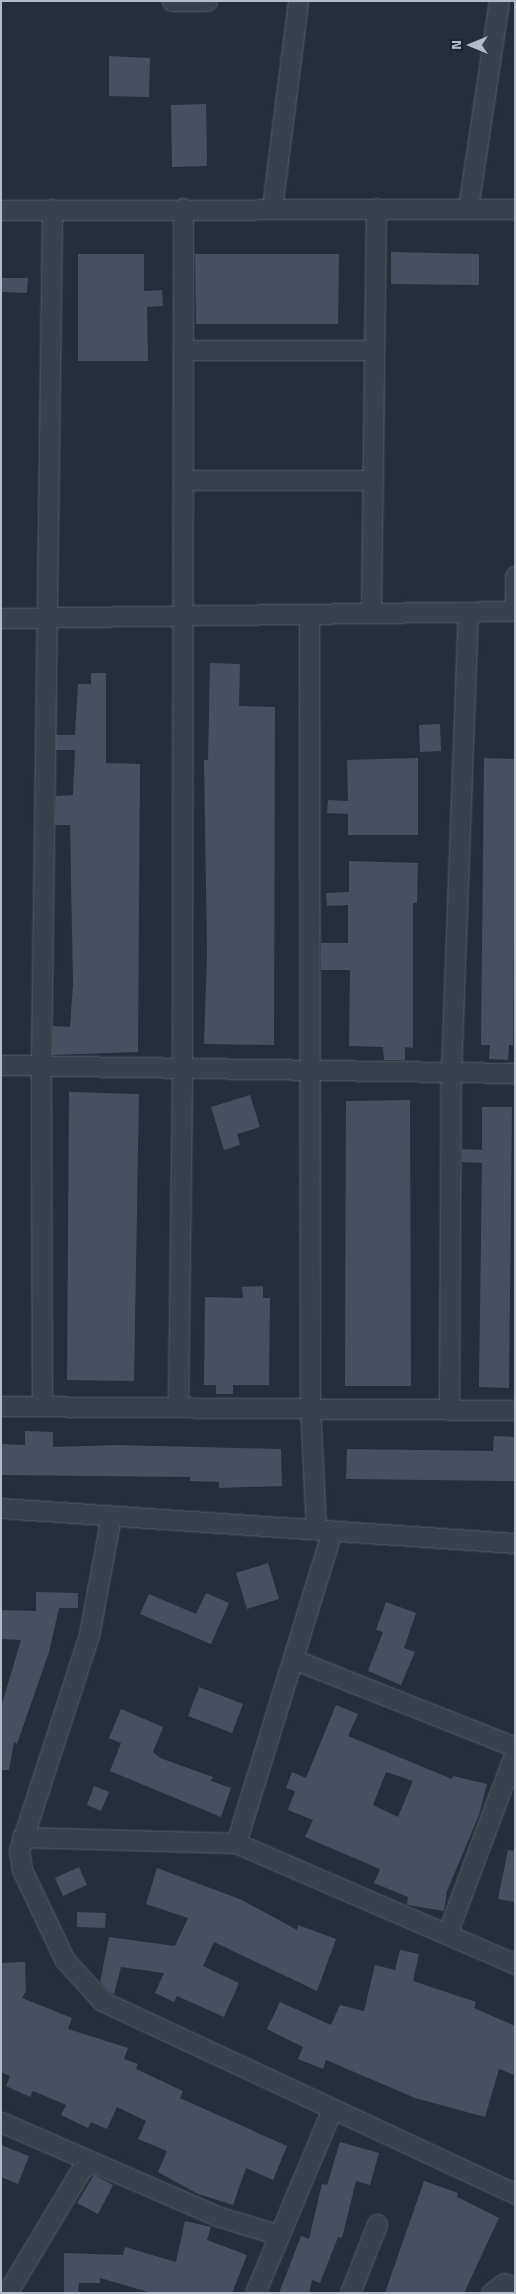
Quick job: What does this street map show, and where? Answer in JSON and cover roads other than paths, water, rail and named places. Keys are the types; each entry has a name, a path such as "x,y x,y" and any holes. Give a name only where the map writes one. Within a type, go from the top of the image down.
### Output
{"street":[{"path":"172,1 207,1"},
{"path":"272,208 298,1"},
{"path":"468,208 499,1"},
{"path":"178,1406 184,615 183,208"},
{"path":"1,210 183,208 515,209"},
{"path":"371,613 376,208"},
{"path":"42,1406 41,1066 52,209"},
{"path":"183,350 374,350"},
{"path":"184,480 373,480"},
{"path":"1,618 515,611 515,576"},
{"path":"449,1409 452,1072 468,612"},
{"path":"236,1843 292,1659 324,1530 310,1406 309,614"},
{"path":"1,1065 515,1073"},
{"path":"1,1406 310,1406 515,1410"},
{"path":"1,1508 515,1543"},
{"path":"111,1516 89,1635 22,1837 22,1870 65,1960 102,2001 331,2111 515,2194"},
{"path":"292,1659 515,1747"},
{"path":"447,1934 515,1752"},
{"path":"22,1837 236,1843 515,1964"},
{"path":"255,2293 331,2111"},
{"path":"1,2122 91,2164 116,2170 217,2216 279,2235"},
{"path":"7,2293 82,2168 91,2164"},
{"path":"350,2293 377,2224"},
{"path":"491,2293 504,2283 515,2288"}]}
